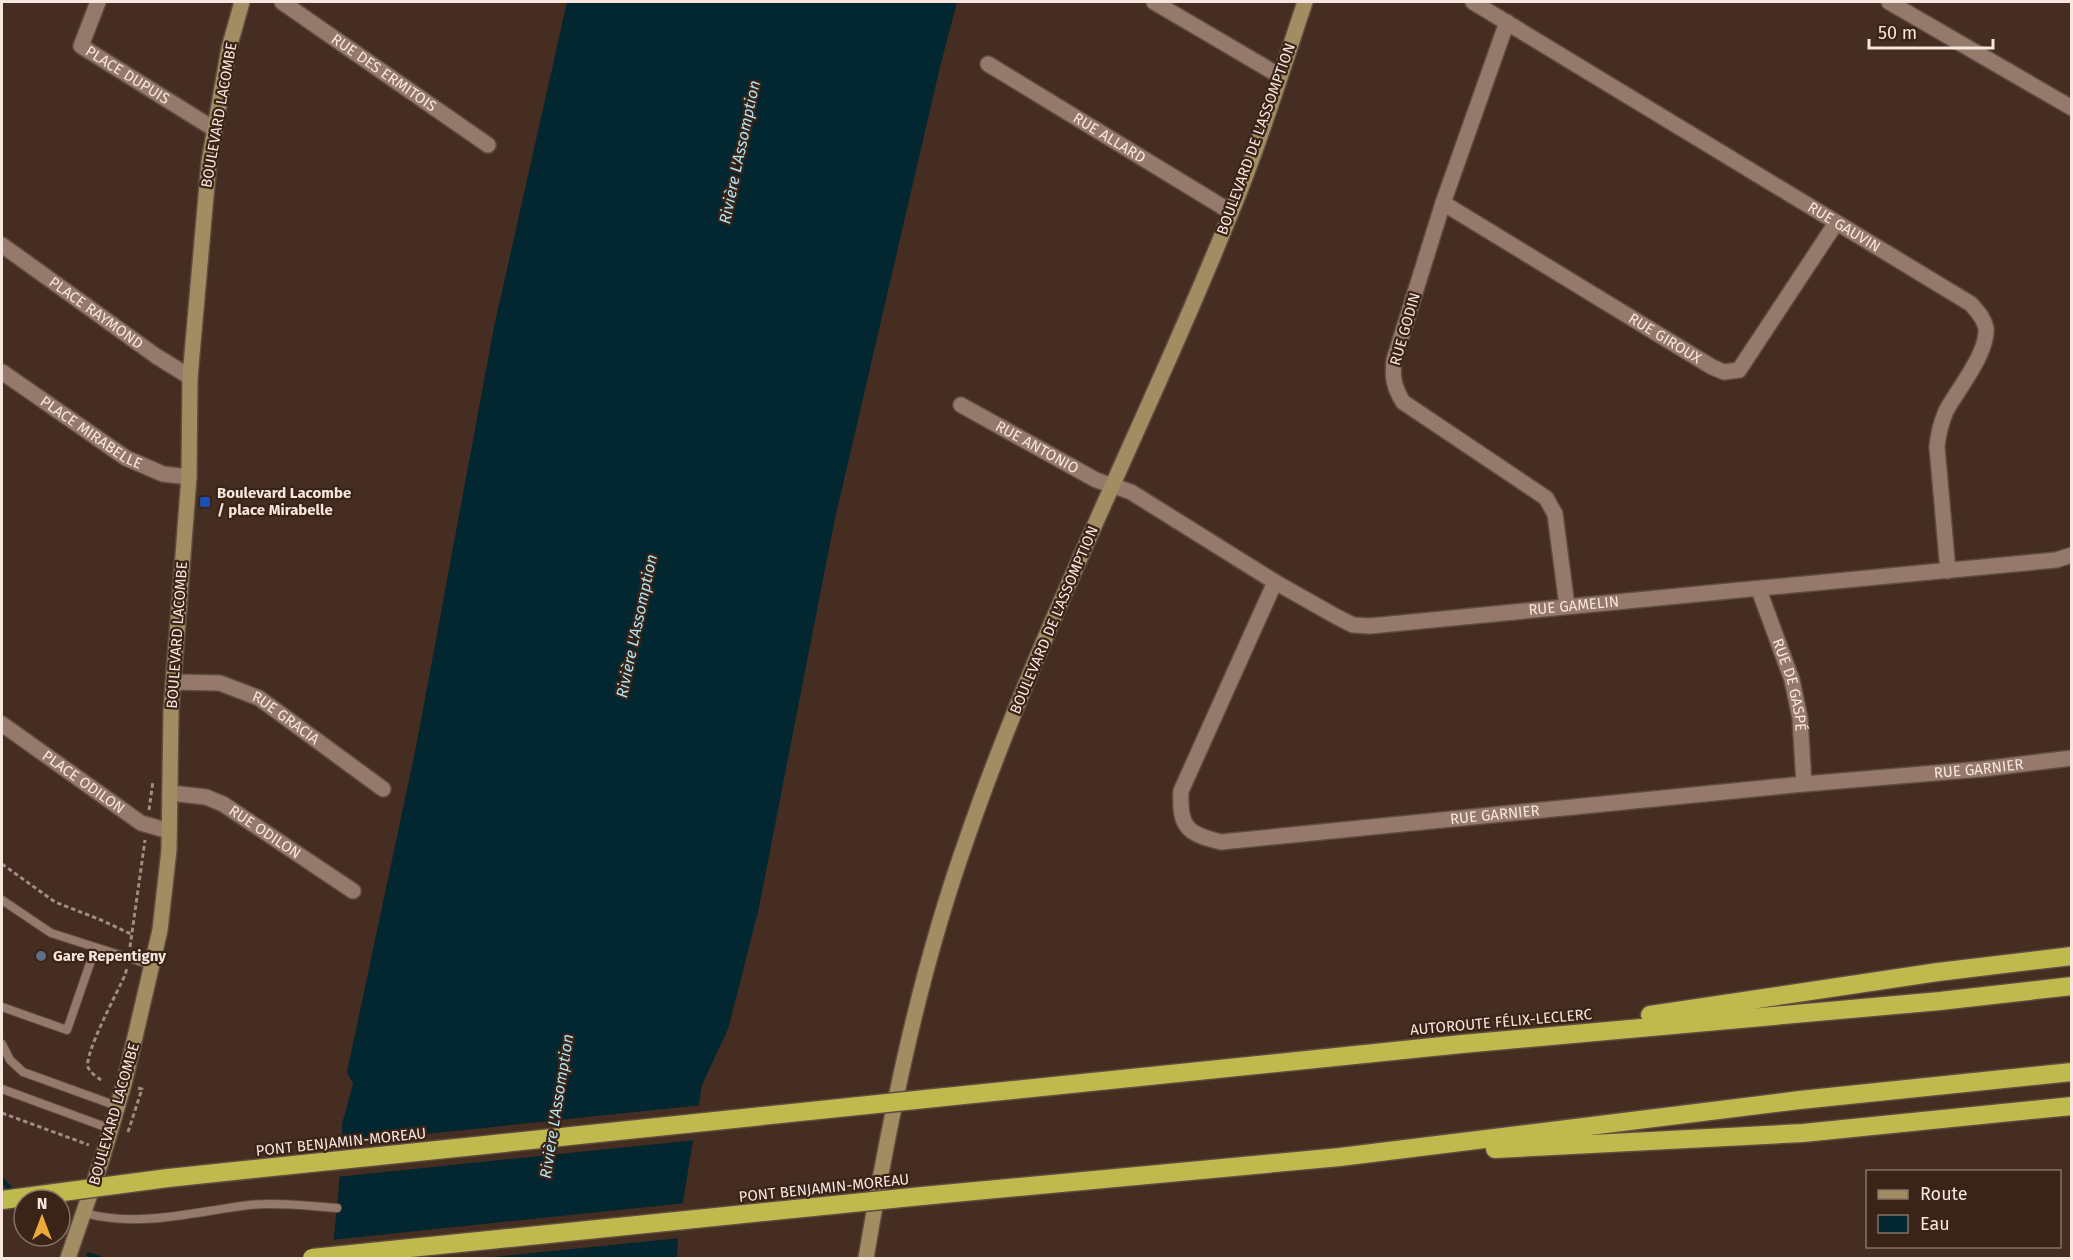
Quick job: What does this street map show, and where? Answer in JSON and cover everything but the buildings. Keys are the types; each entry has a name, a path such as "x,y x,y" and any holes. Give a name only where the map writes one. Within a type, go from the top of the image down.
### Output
{"highway":[{"path":"1462,1044 1926,974 2072,956"},
{"name":"AUTOROUTE FÉLIX-LECLERC","path":"935,1098 1462,1044 2072,986"},
{"path":"1340,1157 1800,1100 2072,1072"},
{"name":"PONT BENJAMIN-MOREAU","path":"2,1200 168,1178 935,1098"},
{"path":"1340,1157 1803,1133 2072,1106"},
{"name":"PONT BENJAMIN-MOREAU","path":"312,1258 922,1196 1340,1157"}],"street":[{"name":"PLACE DUPUIS","path":"98,2 81,46 214,129"},
{"name":"BOULEVARD LACOMBE","path":"68,1258 111,1129 135,1040 151,965 157,952 170,831 171,712 189,477 190,377 209,162 230,48 242,2"},
{"name":"RUE DES ERMITOIS","path":"282,2 488,144"},
{"path":"1154,2 1280,76"},
{"name":"BOULEVARD DE L'ASSOMPTION","path":"866,1258 903,1059 932,948 956,870 1005,735 1231,212 1305,2"},
{"name":"RUE GAUVIN","path":"1473,2 1971,304 1982,316 1986,328 1976,362 1946,412 1938,431 1936,447 1948,571"},
{"path":"1889,2 2072,108"},
{"name":"RUE GODIN","path":"1507,22 1443,204 1394,360 1394,387 1402,402 1546,498 1555,514 1567,606"},
{"name":"RUE ALLARD","path":"988,64 1231,212"},
{"name":"RUE GIROUX","path":"1443,204 1712,367 1724,372 1739,370 1836,223"},
{"name":"PLACE RAYMOND","path":"2,245 156,356 190,377"},
{"name":"PLACE MIRABELLE","path":"2,372 126,458 163,474 189,477"},
{"name":"RUE ANTONIO","path":"961,405 1076,470 1113,486"},
{"name":"RUE GAMELIN","path":"1113,486 1131,492 1275,582 1353,625 1370,626 1759,590 2056,560 2072,555"},
{"name":"RUE GARNIER","path":"1275,582 1181,791 1180,811 1185,824 1199,837 1221,842 1804,784 1982,769 2072,758"},
{"name":"RUE DE GASPÉ","path":"1759,590 1792,680 1800,718 1804,784"},
{"name":"RUE GRACIA","path":"173,682 220,683 260,698 383,789"},
{"name":"PLACE ODILON","path":"2,724 141,823 170,831"},
{"name":"RUE ODILON","path":"170,793 206,797 223,804 353,891"}],"lane":[{"path":"2,900 43,929 151,965"},
{"path":"2,1007 67,1030 95,948"},
{"path":"2,1044 10,1060 23,1072 117,1106"},
{"path":"2,1089 111,1129"},
{"path":"84,1213 108,1218 146,1220 258,1205 337,1208"}],"path":[{"path":"130,945 144,844"},
{"path":"2,864 55,902 131,934"},
{"name":"BOULEVARD LACOMBE","path":"103,1079 89,1070 88,1060 127,970"},
{"path":"2,1113 89,1145"}],"water":[{"name":"Rivière L'Assomption","path":"567,2 957,2 834,523 758,912 728,1029 702,1085 678,1233 677,1258 332,1258 343,1142 342,1124 353,1084 347,1072 416,747 494,327"}],"pier":[{"path":"702,1105 696,1140 336,1177 340,1143"},
{"path":"686,1203 681,1238 483,1258 329,1258 331,1240"}],"waterway":[{"path":"2,1180 12,1191"},
{"path":"89,1255 99,1258"}],"place":[{"name":"Boulevard Lacombe / place Mirabelle","path":"205,502"},
{"name":"Gare Repentigny","path":"41,956"}]}
